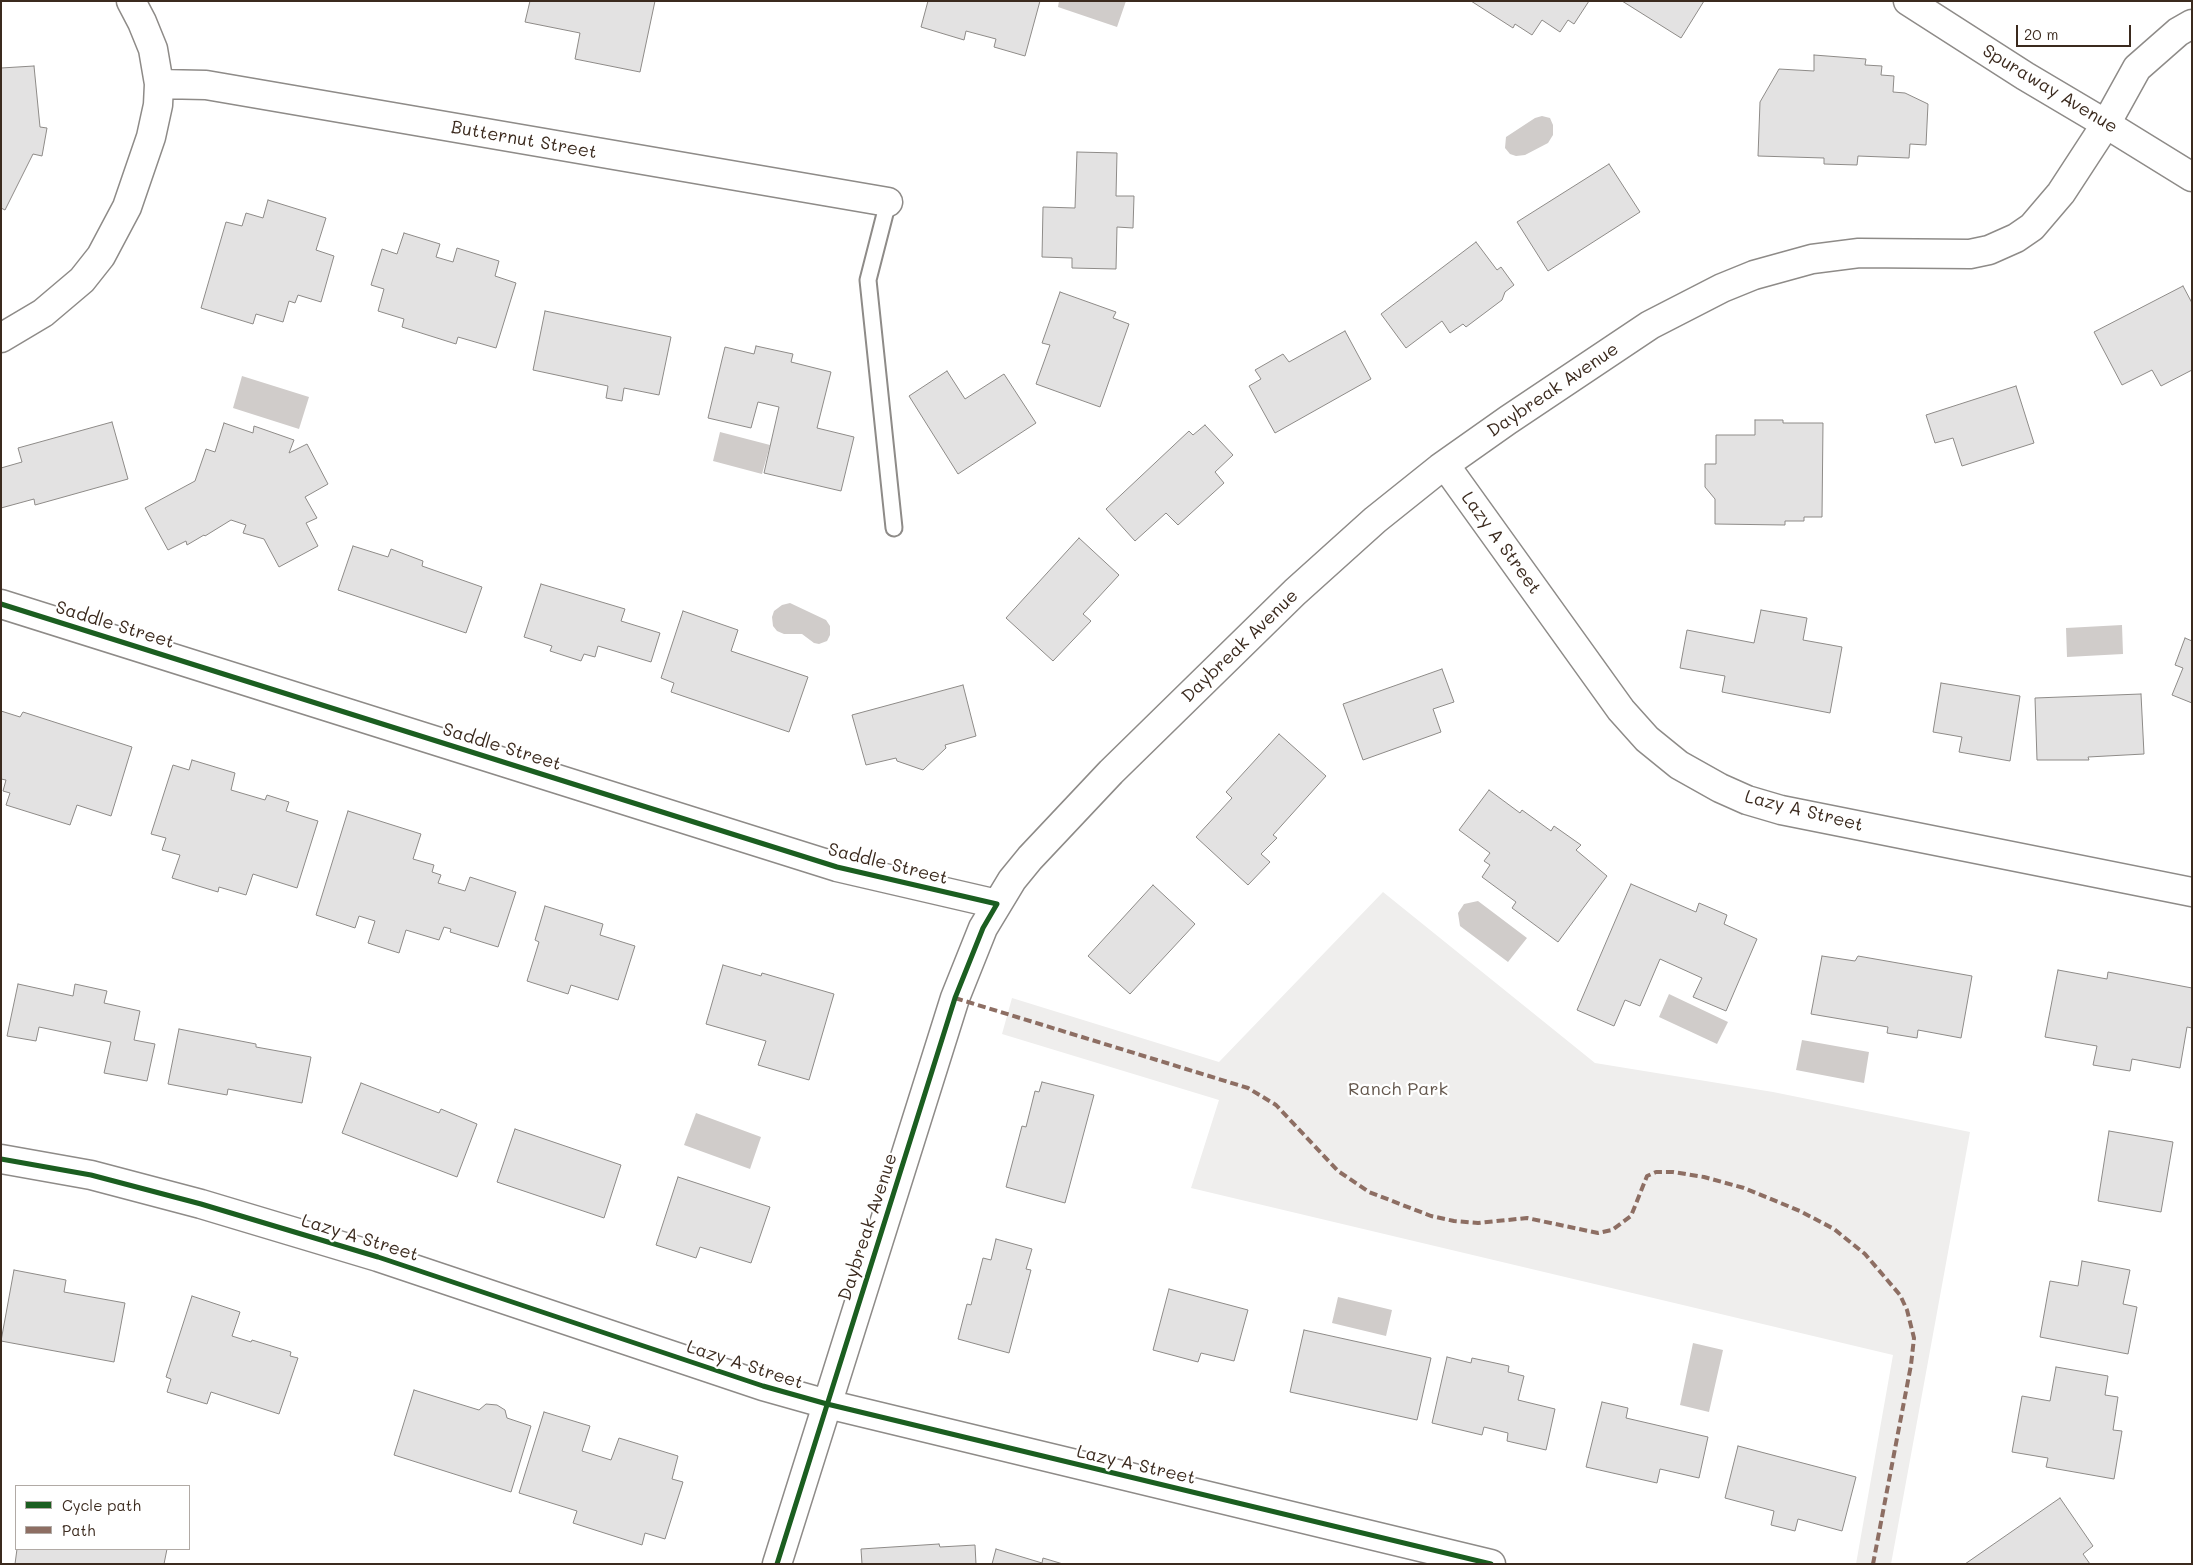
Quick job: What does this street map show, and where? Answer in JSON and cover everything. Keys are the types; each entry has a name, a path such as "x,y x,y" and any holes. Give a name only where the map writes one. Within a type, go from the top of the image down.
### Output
{"street":[{"path":"1,338 43,313 82,280 101,256 127,207 153,129 158,105 159,84 153,49 131,1"},
{"name":"Spuraway Avenue","path":"1908,1 2025,76 2192,177"},
{"name":"Daybreak Avenue","path":"777,1564 955,998 983,928 997,904 1030,858 1111,772 1220,663 1295,592 1376,520 1445,465 1508,420 1650,325 1722,288 1754,275 1812,259 1859,253 1970,254 1989,250 2009,242 2032,227 2045,212 2106,124 2137,68 2178,32 2192,24"},
{"name":"Butternut Street","path":"159,84 206,85 888,202"},
{"name":"Lazy A Street","path":"1445,465 1621,710 1660,752 1693,773 1747,800 1781,810 2192,892"},
{"name":"Saddle Street","path":"1,604 837,867 997,904"},
{"name":"Lazy A Street","path":"1,1159 91,1175 210,1206 378,1257 762,1386 827,1404 1491,1564"}],"lane":[{"path":"888,202 868,280 894,528"}],"green space":[{"name":"Ranch Park","path":"1383,892 1595,1063 1773,1092 1970,1132 1891,1564 1856,1564 1893,1355 1191,1188 1219,1100 1002,1034 1012,998 1219,1062"}],"shaded area":[{"path":"1059,1 1126,1 1117,27 1058,7"},
{"path":"1542,116 1550,118 1553,125 1553,135 1548,143 1525,155 1516,156 1510,154 1505,148 1506,137 1535,118"},
{"path":"242,376 309,397 299,429 233,408"},
{"path":"720,432 770,445 762,474 713,461"},
{"path":"790,603 826,620 830,626 830,635 827,641 819,644 814,643 802,634 784,634 777,631 773,626 772,617 774,611 782,605"},
{"path":"2122,625 2123,654 2067,657 2066,628"},
{"path":"1478,901 1527,938 1508,962 1460,926 1458,913 1464,904"},
{"path":"1669,994 1728,1022 1717,1044 1659,1017"},
{"path":"1802,1040 1869,1052 1864,1083 1796,1070"},
{"path":"696,1113 761,1137 750,1169 684,1145"},
{"path":"1338,1297 1392,1310 1386,1336 1332,1323"},
{"path":"1693,1343 1723,1350 1709,1412 1680,1405"}],"building":[{"path":"530,1 655,1 640,72 575,59 580,33 525,22"},
{"path":"928,1 1040,1 1025,56 994,47 996,39 966,31 964,40 921,27"},
{"path":"1471,1 1589,1 1574,24 1568,20 1560,32 1542,20 1532,35 1515,24 1513,28"},
{"path":"1622,1 1704,1 1681,38"},
{"path":"1814,55 1866,59 1865,65 1882,66 1881,75 1894,76 1893,92 1905,93 1928,104 1926,145 1910,144 1909,158 1858,156 1857,165 1824,164 1824,158 1758,156 1760,102 1779,69 1814,71"},
{"path":"34,66 40,127 47,128 42,156 33,154 5,210 1,208 1,68"},
{"path":"1077,152 1117,153 1116,196 1134,196 1133,228 1117,227 1116,269 1072,268 1072,258 1042,257 1043,207 1075,208"},
{"path":"1609,164 1640,212 1548,271 1517,222"},
{"path":"268,200 326,218 316,250 334,256 321,302 298,295 295,303 289,301 283,322 256,314 253,324 201,308 226,222 242,226 246,213 263,218"},
{"path":"404,233 440,244 436,257 453,262 457,248 499,261 495,276 516,283 496,348 458,337 456,344 402,327 404,319 378,311 384,289 371,285 382,249 397,254"},
{"path":"1476,242 1497,270 1501,267 1514,285 1505,292 1502,300 1466,327 1463,324 1450,333 1442,321 1406,348 1381,314"},
{"path":"2183,286 2192,303 2192,370 2161,386 2152,370 2122,385 2094,332"},
{"path":"1060,292 1116,312 1113,318 1129,324 1100,407 1036,384 1050,345 1042,343"},
{"path":"545,311 671,337 659,395 624,388 622,401 606,398 608,386 533,370"},
{"path":"1345,331 1371,379 1275,433 1249,386 1261,379 1255,370 1283,354 1289,362"},
{"path":"756,346 793,354 791,362 831,372 817,428 854,437 841,491 764,473 779,407 758,402 751,428 708,418 725,347 754,354"},
{"path":"947,371 965,399 1004,374 1036,423 958,474 909,396"},
{"path":"2016,386 2034,443 1962,466 1953,438 1935,443 1926,415"},
{"path":"1755,420 1783,420 1783,423 1823,423 1822,517 1804,517 1804,521 1785,521 1785,525 1715,524 1715,499 1705,487 1705,464 1716,464 1716,435 1755,435"},
{"path":"112,422 128,479 35,505 34,499 1,508 1,468 22,462 18,448"},
{"path":"224,423 253,433 254,426 294,440 289,453 307,444 328,484 305,497 317,518 306,523 318,546 279,567 264,539 243,533 246,525 231,520 187,545 186,541 168,550 145,508 195,481 206,449 215,452"},
{"path":"1205,425 1233,455 1215,472 1224,483 1178,525 1166,513 1135,541 1106,509 1189,431 1193,435"},
{"path":"1079,538 1119,575 1083,614 1091,621 1053,661 1006,618"},
{"path":"353,546 388,557 391,549 423,561 422,566 482,587 466,633 338,590"},
{"path":"541,584 625,609 621,621 660,633 651,662 598,646 595,657 584,654 581,661 550,651 552,646 524,637"},
{"path":"1761,610 1807,618 1803,640 1842,647 1830,713 1722,692 1725,676 1680,668 1687,630 1754,643"},
{"path":"683,611 738,630 731,651 808,677 789,732 671,692 674,683 661,678"},
{"path":"2185,638 2192,641 2192,703 2172,695 2183,668 2175,665"},
{"path":"1442,669 1454,702 1433,709 1441,732 1363,760 1343,704"},
{"path":"1941,683 2020,696 2010,761 1959,752 1962,737 1933,732"},
{"path":"963,685 976,736 945,745 946,748 923,770 897,761 896,758 866,765 852,715"},
{"path":"2141,694 2144,754 2088,757 2089,760 2037,760 2035,698"},
{"path":"1,711 20,717 23,712 132,747 111,816 77,805 70,825 6,805 10,793 3,791 6,780 1,779"},
{"path":"1279,734 1326,776 1273,835 1277,838 1261,854 1270,862 1248,885 1196,837 1232,798 1226,792"},
{"path":"192,760 235,773 231,790 265,800 267,795 289,802 286,811 318,821 297,888 253,874 246,895 219,887 218,892 172,878 180,855 162,850 166,838 151,834 173,765 189,770"},
{"path":"1489,790 1520,813 1522,810 1551,831 1554,826 1581,845 1576,850 1607,876 1558,942 1512,908 1516,902 1482,877 1490,865 1484,861 1490,853 1459,830"},
{"path":"348,811 421,834 413,859 434,865 432,872 441,875 438,883 465,891 470,877 516,892 498,947 450,932 451,929 444,927 439,940 406,930 399,953 368,943 375,921 359,916 355,928 316,915"},
{"path":"1631,884 1696,912 1699,903 1727,915 1724,924 1757,939 1726,1011 1693,997 1702,978 1660,959 1640,1006 1625,1000 1614,1026 1577,1010"},
{"path":"1153,885 1195,924 1130,994 1088,956"},
{"path":"545,906 603,924 600,935 635,946 618,1000 571,985 568,994 527,981 539,942 535,940"},
{"path":"1822,956 1855,961 1858,956 1972,976 1961,1038 1918,1030 1917,1038 1887,1033 1888,1027 1811,1014"},
{"path":"723,965 761,976 762,973 834,994 809,1080 758,1065 766,1041 706,1024"},
{"path":"2058,970 2107,979 2108,972 2192,988 2192,1028 2187,1027 2180,1068 2132,1059 2130,1071 2093,1065 2097,1046 2045,1037"},
{"path":"18,984 73,996 75,984 107,991 104,1003 140,1011 134,1040 155,1044 147,1081 104,1073 111,1042 39,1027 36,1041 7,1036"},
{"path":"179,1029 256,1044 256,1047 311,1057 302,1103 228,1089 227,1095 168,1084"},
{"path":"1042,1082 1094,1095 1065,1203 1006,1187 1022,1126 1026,1127 1035,1091 1039,1092"},
{"path":"361,1083 439,1113 441,1109 477,1124 457,1177 342,1133"},
{"path":"515,1129 621,1165 604,1218 497,1182"},
{"path":"2109,1131 2173,1142 2161,1212 2098,1201"},
{"path":"678,1177 770,1207 751,1263 700,1247 696,1258 656,1245"},
{"path":"996,1239 1032,1249 1026,1269 1031,1270 1009,1353 958,1339 967,1304 971,1305 983,1258 991,1260"},
{"path":"2082,1261 2130,1270 2123,1304 2137,1307 2128,1354 2040,1337 2050,1281 2078,1286"},
{"path":"14,1270 66,1280 64,1292 125,1303 114,1362 1,1341"},
{"path":"1169,1289 1248,1310 1234,1361 1201,1353 1198,1362 1153,1350"},
{"path":"192,1296 240,1312 232,1336 291,1352 290,1356 298,1358 279,1414 211,1392 207,1404 167,1392 171,1379 166,1377"},
{"path":"1304,1330 1431,1358 1417,1420 1290,1392"},
{"path":"1447,1357 1471,1363 1472,1358 1509,1366 1508,1372 1524,1376 1518,1400 1555,1409 1546,1450 1507,1441 1508,1433 1484,1427 1482,1435 1432,1423"},
{"path":"2056,1367 2108,1376 2105,1395 2118,1397 2113,1430 2122,1431 2114,1479 2046,1467 2048,1458 2012,1452 2022,1396 2050,1401"},
{"path":"414,1390 479,1410 486,1404 497,1405 505,1410 507,1418 531,1426 511,1492 394,1455"},
{"path":"1602,1402 1628,1408 1626,1418 1708,1437 1699,1478 1660,1469 1657,1483 1586,1467"},
{"path":"544,1412 590,1426 582,1451 611,1460 619,1438 678,1456 672,1479 683,1482 665,1539 645,1533 642,1545 573,1523 577,1511 519,1493"},
{"path":"1738,1446 1856,1477 1842,1531 1798,1519 1795,1531 1771,1525 1774,1511 1725,1498"},
{"path":"2060,1498 2093,1546 2083,1554 2090,1564 1965,1564"},
{"path":"939,1544 940,1547 975,1545 976,1564 862,1564 861,1549"},
{"path":"996,1549 1042,1563 1043,1558 1063,1564 992,1564"},
{"path":"17,1550 167,1550 164,1564 15,1564"}],"marked path":[{"path":"955,998 1248,1088 1276,1105 1338,1171 1369,1192 1431,1216 1454,1221 1478,1223 1527,1218 1598,1233 1612,1230 1631,1216 1647,1176 1656,1172 1673,1172 1704,1177 1744,1188 1800,1211 1834,1229 1865,1254 1900,1295 1907,1310 1914,1338 1911,1365 1873,1564"}],"cycle path":[{"path":"1,604 837,867 997,904 983,928 955,998 777,1564"},
{"path":"1,1159 91,1175 201,1204 378,1257 763,1386 827,1404 1491,1564"}]}
